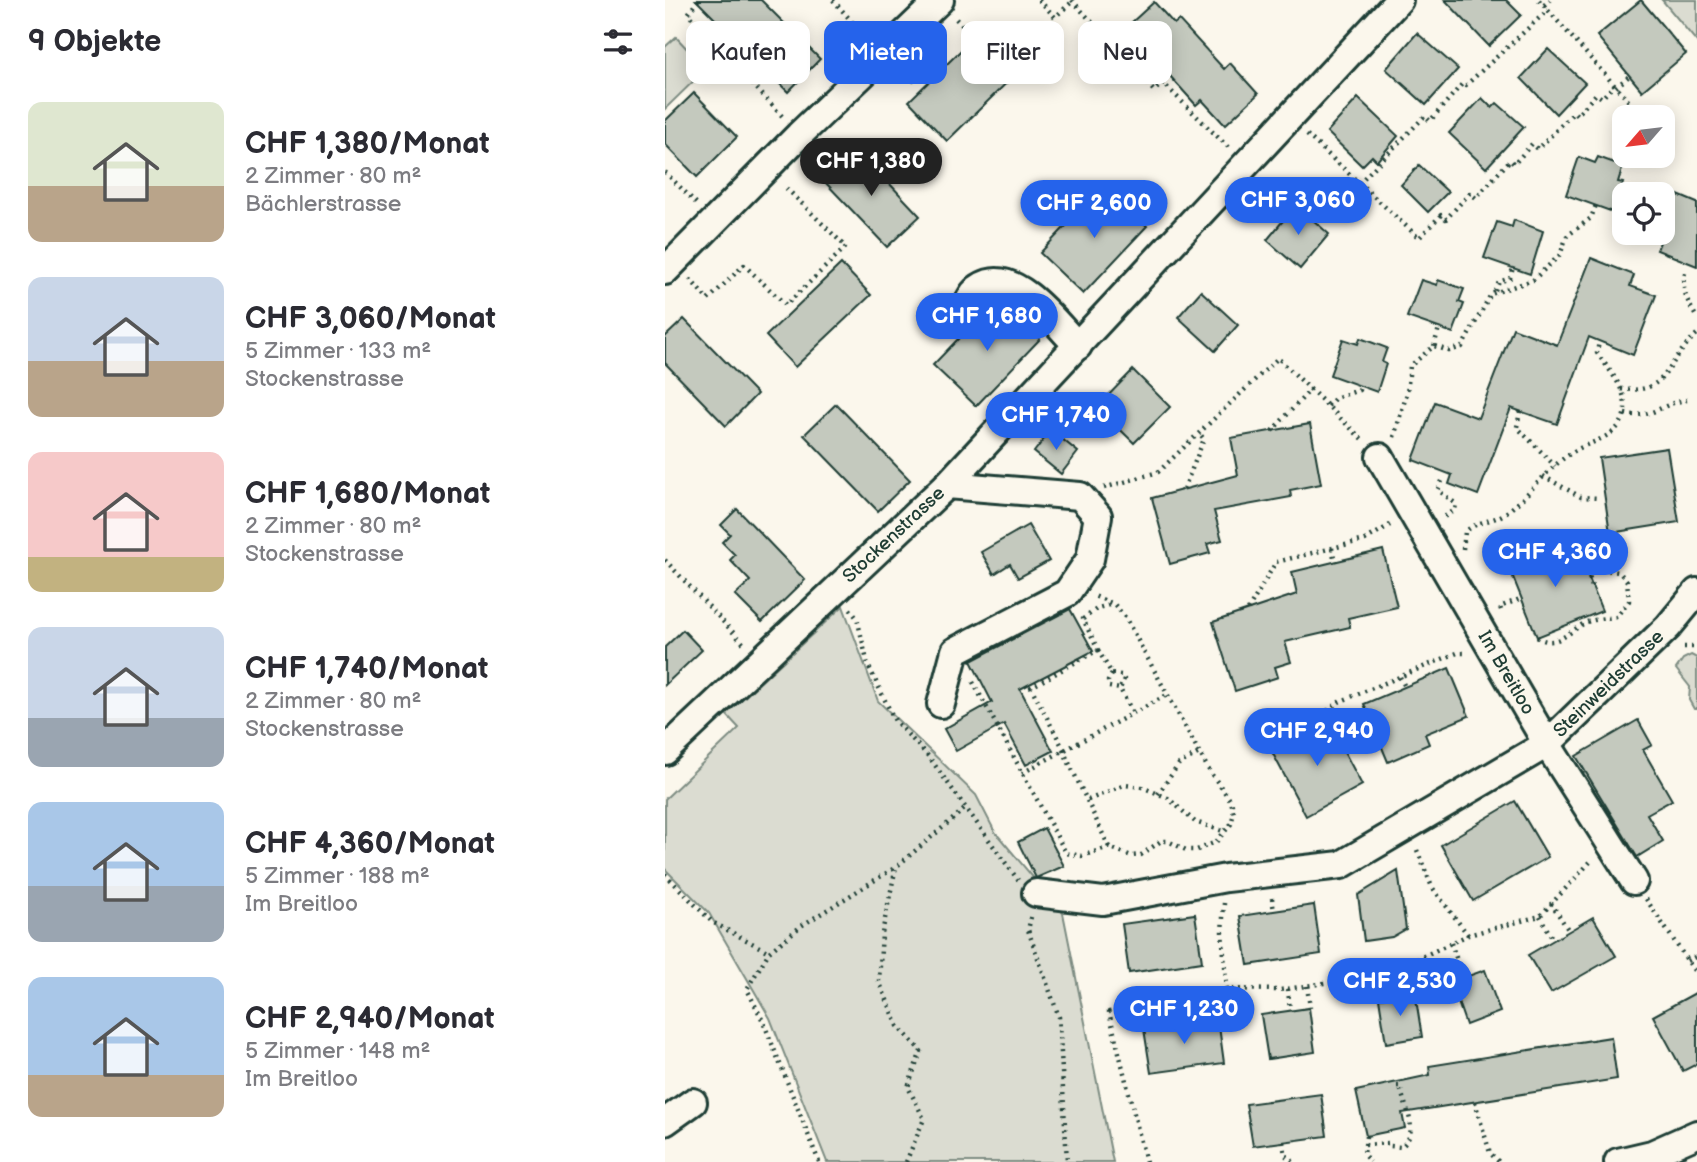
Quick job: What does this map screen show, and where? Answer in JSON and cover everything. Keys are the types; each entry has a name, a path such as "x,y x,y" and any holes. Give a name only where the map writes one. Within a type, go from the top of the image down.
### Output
{"street":[{"name":"Stockenstrasse","path":"665,751 947,485 1399,0"},
{"path":"677,274 799,135 865,84"},
{"path":"964,321 968,298 983,285 1002,280 1017,286 1078,345"},
{"name":"Im Breitloo","path":"1380,457 1547,744 1634,881"},
{"path":"941,704 955,651 1067,593 1090,559 1098,516 1080,496 947,485"},
{"name":"Steinweidstrasse","path":"1036,892 1103,901 1226,878 1342,865 1547,744 1668,627 1697,592"},
{"path":"665,1122 693,1102"},
{"path":"1618,1162 1652,1154 1697,1134"}],"path":[{"path":"694,21 688,14 698,0"},
{"path":"833,0 853,21"},
{"path":"1039,0 1055,17 1072,0 1154,91 1163,83 1184,107 1248,164"},
{"path":"1539,0 1632,105"},
{"path":"1359,183 1425,116 1430,121 1463,83 1466,85 1546,8 1550,0"},
{"path":"948,9 961,23"},
{"path":"1288,118 1419,238 1441,215 1446,219 1470,193 1476,198 1510,160 1514,164 1532,144 1538,149 1574,112 1577,115 1597,94 1602,98 1629,76"},
{"path":"753,85 799,135"},
{"path":"677,274 708,300 744,265 786,305 846,247 779,180"},
{"path":"1495,292 1533,280 1560,255 1567,236 1591,218 1595,205"},
{"path":"1434,346 1449,351 1462,347 1499,282 1510,278 1513,268"},
{"path":"1685,273 1683,280 1686,300 1697,318"},
{"path":"1080,496 1158,472 1278,358 1380,457 1395,437 1407,394 1411,366 1434,346 1440,328"},
{"path":"1621,389 1641,391 1658,385 1681,348 1697,334"},
{"path":"1447,572 1462,557 1465,532 1474,524 1501,516 1555,466 1577,450 1606,438 1625,414 1626,401 1621,389 1597,353 1599,341"},
{"path":"1328,406 1335,398 1359,390 1360,386"},
{"path":"1272,431 1311,389"},
{"path":"1625,414 1653,414 1669,405 1687,400"},
{"path":"1520,411 1517,427 1555,466"},
{"path":"1184,489 1204,439 1199,433"},
{"path":"1543,476 1581,497 1599,498"},
{"path":"1440,519 1455,510 1457,503 1439,490 1442,481"},
{"path":"1248,610 1276,562 1365,540 1411,511"},
{"path":"1332,548 1335,562"},
{"path":"665,559 751,652"},
{"path":"1537,637 1542,640 1557,640 1590,621 1616,617 1629,601 1626,581 1619,572 1599,569 1588,573 1593,587"},
{"path":"955,651 1066,853 1082,856 1109,847 1131,856 1140,855 1153,845 1168,841 1186,850 1197,850 1216,842 1226,832 1234,813 1231,801 1199,753 1125,617 1114,604 1097,596 1067,593"},
{"path":"1112,674 1083,619 1098,608 1114,604"},
{"path":"855,615 868,665 895,721 929,757 1015,878 1036,892 1028,930 1059,1017 1067,1162"},
{"path":"1098,650 1031,687 1109,847"},
{"path":"1294,736 1339,702 1457,653 1495,654"},
{"path":"1112,674 1108,681 1109,687 1120,689"},
{"path":"1112,674 1121,675 1123,679 1120,689 1133,713"},
{"path":"1400,677 1405,687"},
{"path":"1022,773 1167,695"},
{"path":"1158,794 1179,764 1199,753"},
{"path":"1088,800 1124,785 1142,787 1168,798 1195,821 1226,832"},
{"path":"819,1162 747,989 769,952 801,926 896,867 967,807"},
{"path":"1407,827 1432,887 1468,935"},
{"path":"1146,1162 1109,1012 1171,1005 1227,989 1287,989 1385,974 1468,935 1540,916 1609,841"},
{"path":"896,867 882,933 879,981 898,1026 921,1051 908,1087 924,1119 906,1162"},
{"path":"665,874 712,922 769,952"},
{"path":"1634,881 1697,975"},
{"path":"1552,904 1569,931"},
{"path":"1540,916 1553,940"},
{"path":"1222,932 1227,989"},
{"path":"1451,943 1463,978"},
{"path":"1688,961 1697,956"},
{"path":"1385,974 1389,997"},
{"path":"1307,986 1310,1008"},
{"path":"1287,989 1290,1011"},
{"path":"1190,1000 1193,1022"},
{"path":"1171,1005 1174,1025"},
{"path":"1365,1145 1389,1143 1390,1146 1401,1147 1408,1140 1412,1127 1400,1086 1397,1086"},
{"path":"1475,1102 1490,1153 1499,1162"},
{"path":"1366,1136 1364,1154 1370,1162"},
{"path":"1283,1142 1286,1154 1294,1162"}],"shaded area":[{"path":"1662,0 1697,0 1697,42"},
{"path":"676,37 686,48 686,84 691,84 665,109 665,47"},
{"path":"843,606 878,701 976,795 995,832 1063,913 1113,1162 827,1162 770,1018 709,913 665,869 665,799 739,728 726,714"},
{"path":"1691,655 1697,658 1697,709 1694,709 1689,700 1690,687 1676,669 1683,659"}],"building":[{"path":"696,0 761,0 782,21 717,21"},
{"path":"1445,0 1506,0 1521,15 1489,46"},
{"path":"1641,0 1686,54 1642,91 1597,36"},
{"path":"1154,2 1171,21 1133,21"},
{"path":"1179,20 1224,69 1230,63 1258,94 1225,125 1202,100 1196,105 1172,78 1172,22 1174,24"},
{"path":"1417,33 1458,69 1426,105 1386,69"},
{"path":"810,49 820,59 810,69"},
{"path":"1548,49 1585,83 1556,114 1521,78"},
{"path":"961,50 961,84 1005,84 947,141 909,101 926,84 947,84 947,64"},
{"path":"780,84 796,84 788,92"},
{"path":"694,93 737,137 697,177 665,144 665,121"},
{"path":"1358,98 1398,136 1377,161 1372,156 1362,166 1327,132"},
{"path":"1482,98 1492,108 1497,103 1524,127 1486,168 1449,133"},
{"path":"856,148 920,216 887,247 823,180"},
{"path":"1579,157 1595,163 1598,157 1612,162 1612,168 1622,168 1618,182 1612,182 1612,212 1566,195"},
{"path":"1419,165 1448,192 1428,212 1401,185"},
{"path":"1105,185 1147,226 1083,294 1040,253"},
{"path":"1678,195 1697,203 1697,266 1657,250 1659,245 1675,245 1675,203"},
{"path":"1296,205 1329,234 1300,269 1267,240"},
{"path":"1514,220 1543,231 1530,274 1484,258 1497,222 1512,227"},
{"path":"1591,258 1634,275 1630,286 1656,295 1633,355 1589,337 1557,424 1511,408 1478,495 1449,484 1452,475 1413,460 1435,402 1478,418 1513,328 1557,345"},
{"path":"841,264 871,295 795,367 766,336"},
{"path":"1421,280 1437,285 1438,280 1464,289 1459,302 1464,304 1453,333 1407,317"},
{"path":"1201,291 1238,325 1215,351 1178,317"},
{"path":"998,298 1040,339 976,406 933,365 961,336 975,332 981,316"},
{"path":"684,319 757,394 726,426 665,363 665,337"},
{"path":"1360,338 1387,348 1382,362 1386,364 1377,392 1330,375 1343,339 1358,344"},
{"path":"1133,370 1170,407 1134,443 1097,407"},
{"path":"836,404 910,480 878,511 804,435"},
{"path":"1310,424 1321,484 1290,490 1291,497 1214,511 1222,540 1207,544 1210,553 1170,564 1152,498 1238,475 1231,438"},
{"path":"1051,430 1078,452 1061,474 1034,452"},
{"path":"1667,448 1679,522 1610,533 1599,458"},
{"path":"737,509 805,580 762,622 735,595 750,581 730,560 735,555 722,542 730,534 721,525"},
{"path":"1028,525 1049,561 1018,578 1010,564 994,574 981,552"},
{"path":"1574,541 1602,611 1537,637 1509,567"},
{"path":"1383,550 1397,607 1348,618 1350,627 1285,642 1291,662 1275,667 1278,677 1235,691 1213,622 1297,594 1292,572"},
{"path":"1070,609 1093,651 1020,689 1053,751 1026,765 1004,724 956,751 944,729 992,702 971,661"},
{"path":"683,630 702,650 665,685 665,647"},
{"path":"1449,668 1469,716 1425,734 1429,744 1388,762 1364,704"},
{"path":"1638,720 1652,745 1643,750 1672,800 1647,814 1663,841 1637,857 1576,756"},
{"path":"1328,721 1362,785 1306,816 1272,752"},
{"path":"1515,801 1548,857 1473,901 1441,845"},
{"path":"1044,828 1064,866 1036,878 1018,842"},
{"path":"1398,871 1406,929 1392,937 1364,941 1358,895"},
{"path":"1314,905 1321,954 1248,965 1240,916"},
{"path":"1195,914 1202,962 1129,973 1122,924"},
{"path":"1593,917 1616,956 1551,993 1528,955"},
{"path":"1485,970 1500,1012 1466,1025 1451,982"},
{"path":"1697,992 1697,1064 1683,1071 1653,1016"},
{"path":"1415,993 1422,1037 1386,1043 1379,998"},
{"path":"1309,1008 1315,1052 1268,1059 1261,1015"},
{"path":"1218,1019 1224,1063 1151,1073 1144,1029"},
{"path":"1611,1037 1617,1079 1402,1113 1405,1128 1366,1136 1356,1091 1430,1075 1429,1066"},
{"path":"1321,1094 1327,1136 1253,1146 1246,1104"}]}
